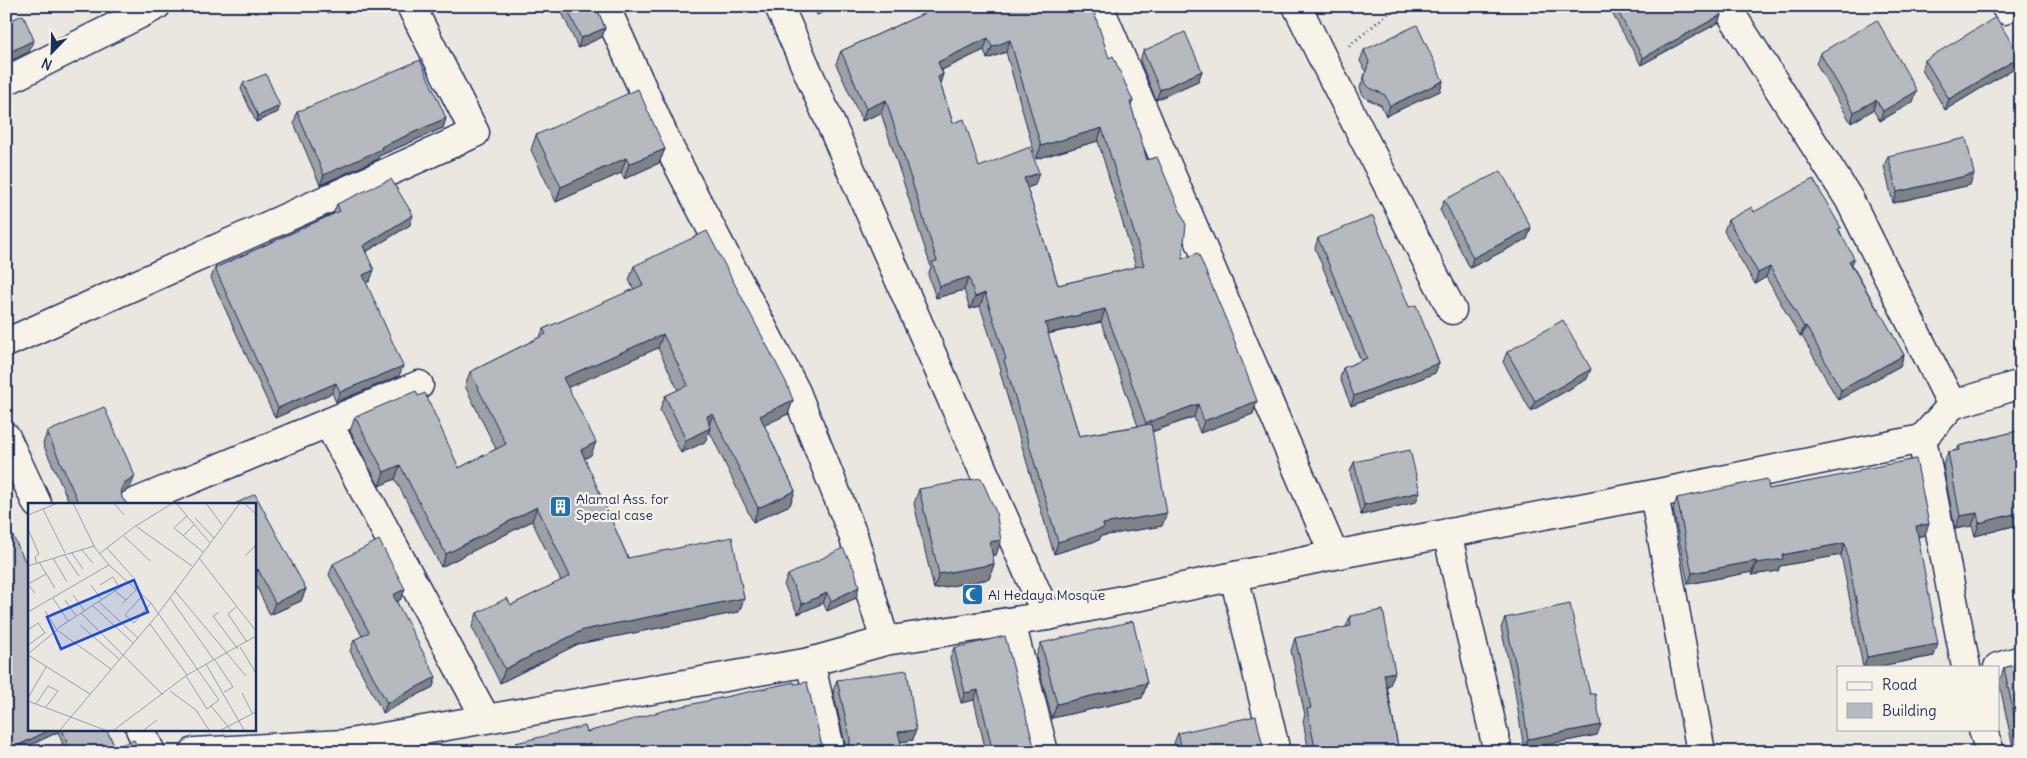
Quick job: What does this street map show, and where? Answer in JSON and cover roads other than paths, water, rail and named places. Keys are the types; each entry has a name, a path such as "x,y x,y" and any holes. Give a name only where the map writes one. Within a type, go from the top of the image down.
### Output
{"street":[{"path":"6,81 156,6"},
{"path":"6,343 475,133 410,6"},
{"path":"605,6 672,150 796,392 853,535 885,641"},
{"path":"779,6 1047,616"},
{"path":"1099,6 1334,555"},
{"path":"1297,6 1452,310"},
{"path":"1726,6 1849,199 1952,405"},
{"path":"194,752 345,748 485,718 810,662 885,641 1011,623 1334,555 1654,494 1922,439 1952,405 2021,384"},
{"path":"134,503 419,385"},
{"path":"328,423 485,718"},
{"path":"6,437 37,503"},
{"path":"1922,439 1966,666"},
{"path":"1654,494 1701,752"},
{"path":"1447,533 1498,752"},
{"path":"1234,576 1276,752"},
{"path":"1011,623 1044,752"},
{"path":"2000,666 2021,660"},
{"path":"810,662 831,752"},
{"path":"140,730 151,752"},
{"path":"1983,730 1990,752"}],"place":[{"name":"Alamal Ass. for Special case","path":"560,507"},
{"name":"Al Hedaya Mosque","path":"972,595"}]}
